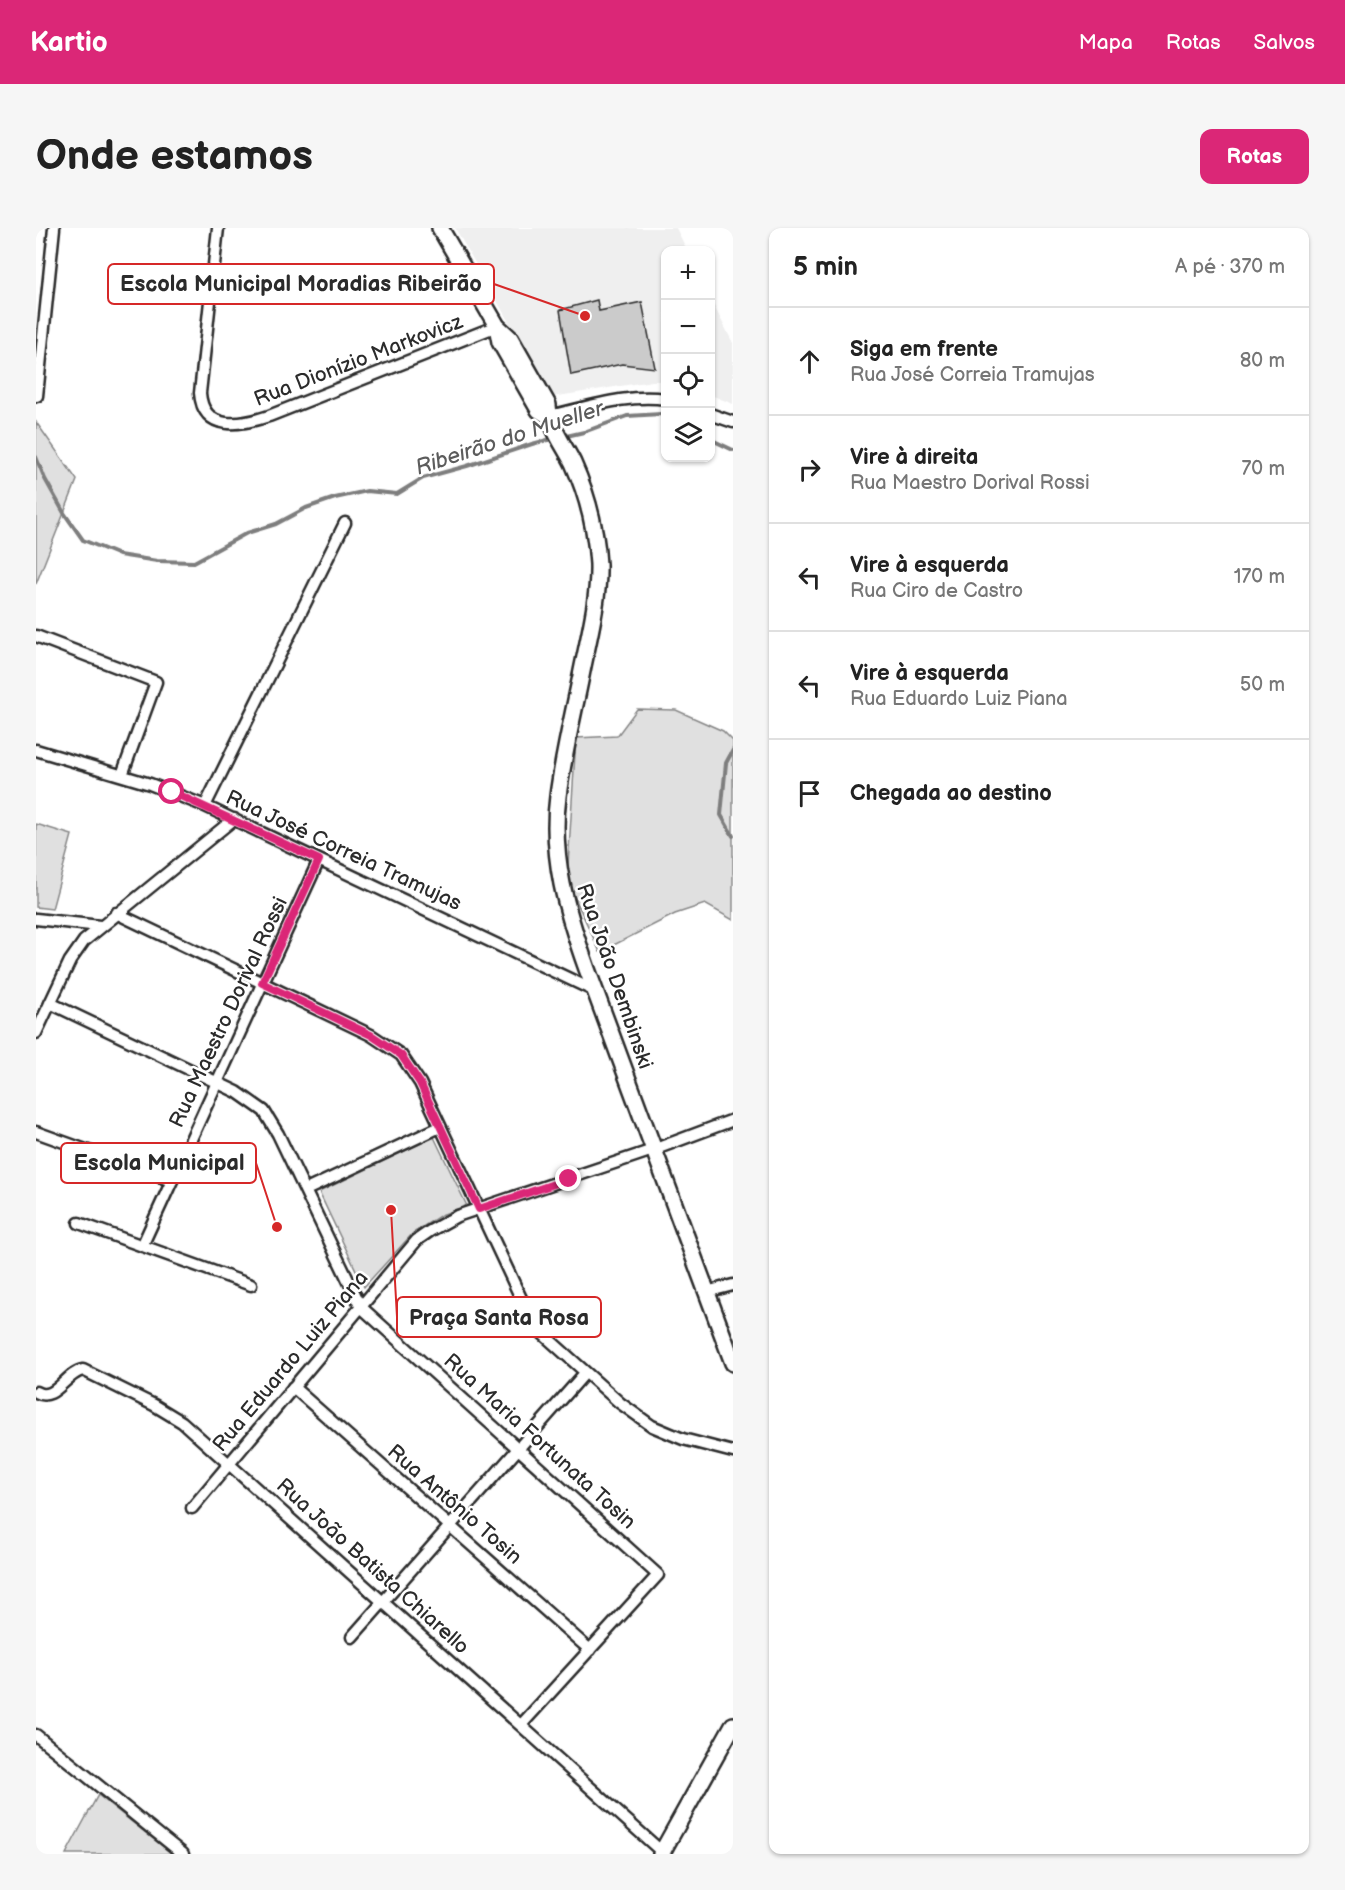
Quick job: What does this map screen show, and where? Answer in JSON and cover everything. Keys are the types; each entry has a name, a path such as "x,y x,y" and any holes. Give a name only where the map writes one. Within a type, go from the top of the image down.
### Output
{"main road":[{"name":"Rua João Dembinski","path":"440,228 497,326 500,342 539,410 552,422 586,499 596,544 598,575 557,798 558,856 562,890 568,915 595,992 733,1363"},
{"path":"662,1853 733,1725"}],"street":[{"path":"37,396 54,228"},
{"name":"Rua Dionízio Markovicz","path":"218,228 200,393 203,410 211,418 223,423 252,422 269,416 497,326"},
{"path":"552,422 625,399 661,399"},
{"path":"715,415 733,422"},
{"path":"205,806 345,523"},
{"path":"36,636 156,682 122,775"},
{"name":"Rua José Correia Tramujas","path":"36,750 122,775 205,806 595,992"},
{"path":"36,1033 76,951 100,926 234,819"},
{"name":"Rua Maestro Dorival Rossi","path":"142,1246 319,860"},
{"path":"116,913 371,1035 401,1055 420,1083 534,1326 620,1403 652,1426 683,1439 733,1452"},
{"path":"36,919 100,926"},
{"name":"Rua Maria Fortunata Tosin","path":"50,1003 218,1081 264,1111 306,1190 361,1307 658,1575 590,1650"},
{"name":"Rua Eduardo Luiz Piana","path":"192,1508 417,1240 444,1222 733,1120"},
{"path":"306,1190 440,1127"},
{"path":"36,1132 172,1181"},
{"path":"79,1223 251,1285"},
{"path":"706,1292 733,1284"},
{"name":"Rua João Batista Chiarello","path":"36,1392 46,1396 72,1374 83,1370 169,1413 195,1432 662,1853"},
{"path":"352,1637 585,1373"},
{"name":"Rua Antônio Tosin","path":"293,1387 590,1650"},
{"path":"521,1725 590,1650"},
{"path":"36,1735 183,1854"}],"shaded area":[{"path":"455,228 676,228 685,246 661,246 661,381 552,397"},
{"path":"715,308 733,343 733,404 715,397"},
{"path":"36,422 77,480 36,584"},
{"path":"637,709 676,710 723,731 733,741 733,920 705,904 675,914 600,952 567,881 576,738 617,736"},
{"path":"36,824 72,835 52,909 36,907"},
{"path":"434,1137 467,1206 441,1215 413,1233 364,1287 319,1192"},
{"path":"98,1795 172,1854 66,1854"}],"building":[{"path":"597,300 599,311 642,302 655,368 622,364 571,375 560,310"}],"waterway":[{"name":"Ribeirão do Mueller","path":"562,437 584,432 627,416 661,414"},
{"name":"Ribeirão do Mueller","path":"36,457 64,513 83,540 119,555 157,561 194,562 247,533 276,524 306,508 335,498 367,491 397,494 423,478 555,438"},
{"name":"Ribeirão do Mueller","path":"715,441 733,450"},
{"name":"Ribeirão do Mueller","path":"733,750 726,763 721,815 733,836"}],"place":[{"name":"Escola Municipal Moradias Ribeirão","path":"585,316"},
{"name":"Praça Santa Rosa","path":"391,1210"},
{"name":"Escola Municipal","path":"277,1227"}],"route":[{"path":"172,792 319,860 262,983 371,1035 401,1055 420,1083 479,1209 569,1179"}]}
